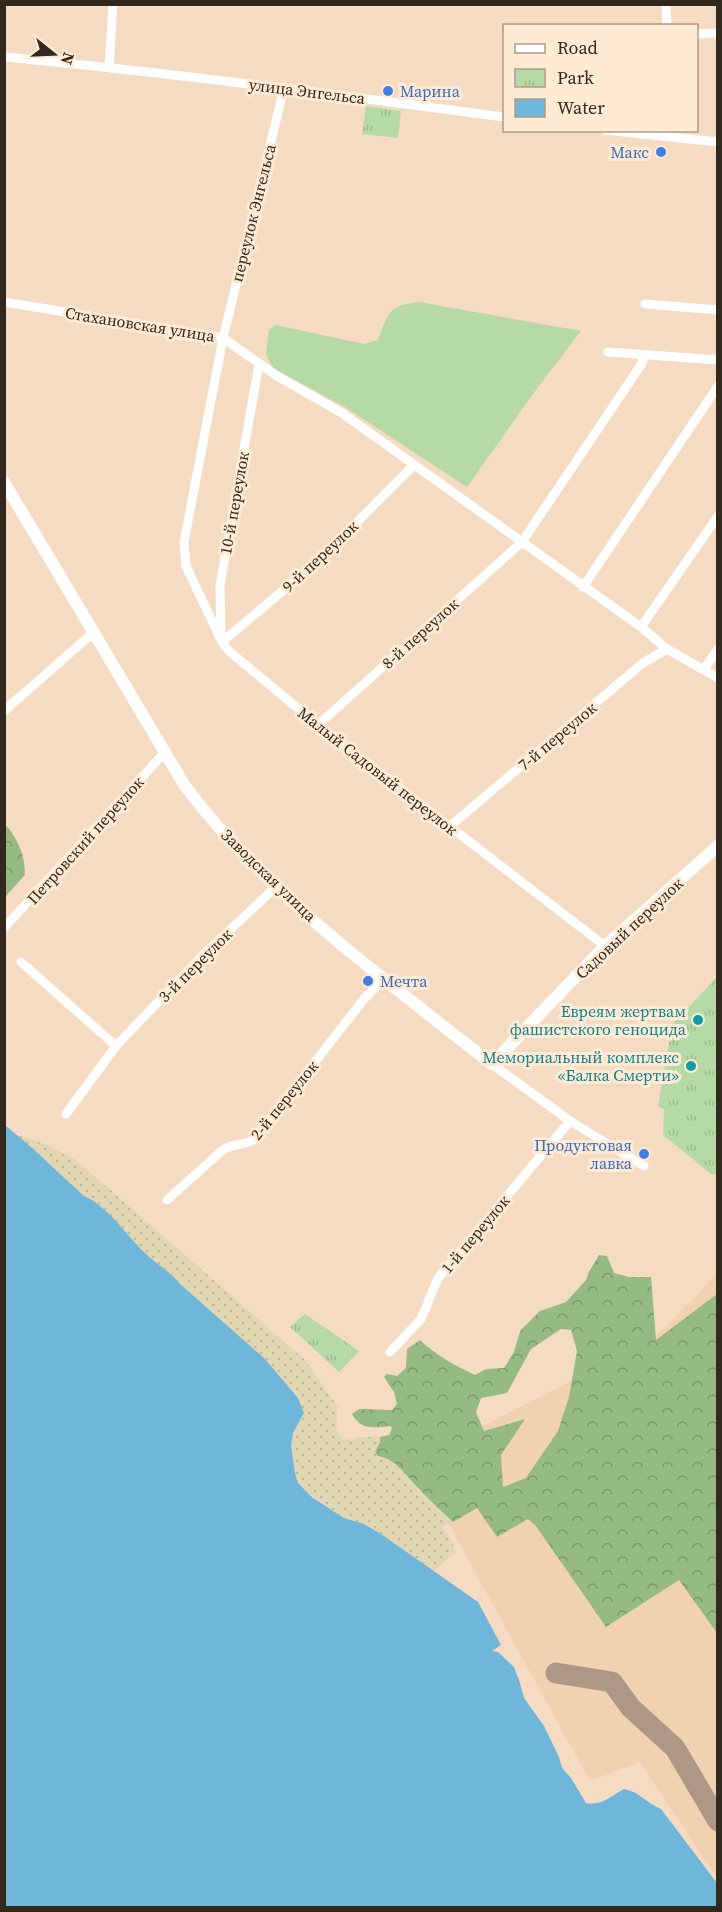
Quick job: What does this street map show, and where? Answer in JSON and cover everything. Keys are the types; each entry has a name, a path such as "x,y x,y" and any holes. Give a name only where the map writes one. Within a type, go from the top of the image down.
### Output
{"street":[{"path":"109,67 113,4"},
{"path":"666,4 667,24"},
{"path":"698,34 717,33"},
{"name":"улица Энгельса","path":"4,57 109,67 503,117"},
{"name":"переулок Энгельса","path":"223,338 284,88"},
{"path":"636,132 667,134 717,142"},
{"name":"Стахановская улица","path":"4,302 223,338 184,542 186,566"},
{"path":"645,304 717,310"},
{"path":"223,338 259,364 342,413 641,627 667,649 717,678"},
{"path":"608,352 717,360"},
{"name":"8-й переулок","path":"318,724 522,542 641,365 645,355"},
{"name":"10-й переулок","path":"222,642 220,585 259,364"},
{"path":"583,587 717,386"},
{"name":"9-й переулок","path":"222,642 318,561 413,466"},
{"name":"Заводская улица","path":"4,482 185,786 200,806 276,887 384,979 492,1064 570,1121 644,1166"},
{"path":"641,627 717,516"},
{"name":"Малый Садовый переулок","path":"186,566 222,642 230,652 449,827 605,946"},
{"path":"4,711 94,632"},
{"name":"7-й переулок","path":"449,827 643,663 667,649"},
{"path":"704,669 717,649"},
{"name":"Петровский переулок","path":"4,928 165,752"},
{"name":"Садовый переулок","path":"492,1064 605,946 717,846"},
{"name":"3-й переулок","path":"66,1114 116,1046 205,953 276,887"},
{"path":"21,962 116,1046"},
{"name":"2-й переулок","path":"167,1200 224,1149 232,1145 247,1144 254,1140 364,999 384,979"},
{"name":"1-й переулок","path":"390,1352 421,1319 438,1278 570,1121"}],"shaded area":[{"path":"717,1274 717,1878 640,1762 590,1781 447,1521 481,1427 653,1340"}],"green space":[{"path":"366,106 401,111 398,138 362,134"},
{"path":"419,302 581,331 467,487 345,407 273,368 266,354 269,330 276,325 364,344 378,340 387,317 395,308"},
{"path":"5,824 14,835 20,848 25,875 5,897"},
{"name":"Мемориальный комплекс «Балка Смерти»","path":"717,977 718,1174 711,1174 663,1135 664,1109 658,1106 672,1025"},
{"path":"599,1255 607,1256 614,1273 629,1277 651,1277 656,1340 717,1294 717,1633 679,1580 606,1627 536,1526 528,1519 497,1537 477,1508 453,1522 395,1464 377,1456 375,1451 380,1437 389,1435 392,1428 364,1425 359,1423 352,1414 359,1409 392,1410 397,1404 394,1392 384,1377 387,1374 397,1376 406,1368 407,1349 420,1340 446,1360 475,1375 486,1369 504,1368 514,1352 520,1331 540,1311 566,1302 586,1280","holes":["561,1329 571,1330 577,1351 569,1397 558,1431 526,1478 503,1487 501,1455 525,1419 484,1431 476,1412 481,1398 507,1393 531,1349"]},
{"path":"305,1314 359,1351 339,1372 290,1327"}],"sand":[{"path":"15,1134 46,1145 76,1160 305,1360 338,1407 336,1429 343,1440 380,1437 375,1451 377,1456 395,1464 453,1522 442,1526 451,1539 455,1553 434,1571 381,1534 364,1524 344,1518 320,1503 298,1483 291,1445 293,1433 299,1424 298,1398 265,1359 141,1249 101,1207 84,1196"}],"water":[{"path":"5,1125 84,1196 101,1207 149,1257 265,1359 298,1398 304,1413 293,1433 291,1445 298,1483 313,1498 344,1518 364,1524 381,1534 478,1602 501,1645 492,1651 498,1652 514,1667 524,1698 544,1726 562,1768 586,1803 602,1802 624,1789 661,1809 717,1883 717,1907 5,1907"}],"taxiway":[{"path":"556,1673 612,1682 631,1708 675,1748 718,1821"}],"place":[{"name":"Марина","path":"388,91"},
{"name":"Макс","path":"661,152"},
{"name":"Мечта","path":"368,981"},
{"name":"Евреям жертвам фашистского геноцида","path":"698,1020"},
{"name":"Мемориальный комплекс «Балка Смерти»","path":"691,1066"},
{"name":"Продуктовая лавка","path":"644,1154"}]}
